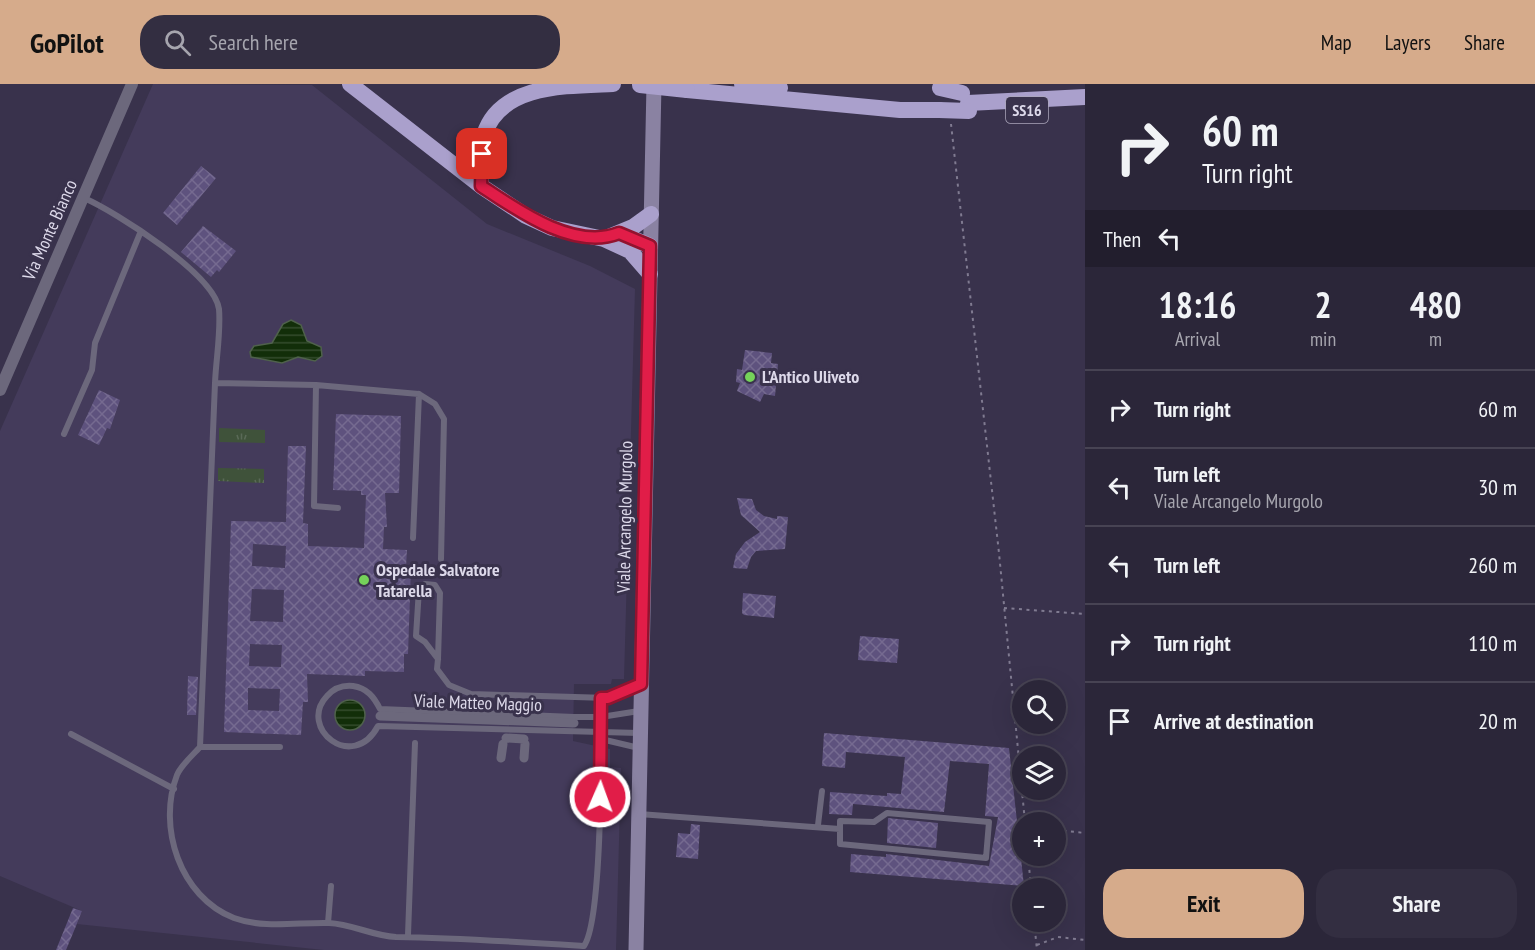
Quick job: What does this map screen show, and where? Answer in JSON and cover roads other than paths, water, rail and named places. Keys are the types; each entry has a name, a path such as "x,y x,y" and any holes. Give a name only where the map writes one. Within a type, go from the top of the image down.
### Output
{"highway":[{"path":"350,84 481,186 526,216 552,228 612,236 650,246"},
{"path":"481,186 483,138 488,123 509,98 540,86 613,84"},
{"path":"642,84 900,110 940,100"},
{"path":"742,84 897,100 966,102"},
{"name":"SS16","path":"966,102 1085,97"},
{"name":"SS16","path":"966,102 1085,108"},
{"path":"612,236 651,214"},
{"path":"612,236 630,251 650,274"},
{"path":"630,251 638,252 650,246"}],"main road":[{"name":"Viale Arcangelo Murgolo","path":"636,950 651,214 642,84"}],"street":[{"name":"Via Monte Bianco","path":"0,390 132,84"},
{"name":"Viale Matteo Maggio","path":"380,716 515,725 574,723"},
{"path":"501,758 504,741 524,742 524,758"}],"lane":[{"path":"84,198 104,207 167,250 213,293 219,309 215,383 217,415 200,747 177,773 168,810 174,846 186,878 213,905 235,918 252,921 304,925 328,923 396,937 584,946 590,937 593,915 601,698"},
{"path":"64,434 92,370 95,343 141,231"},
{"path":"215,383 316,385 419,394 435,404 444,419 441,559"},
{"path":"316,385 314,506 338,508"},
{"path":"413,538 419,394"},
{"path":"438,659 425,642 416,636 419,589 425,584 435,585 440,593 438,659 437,669 449,685 471,694 608,698 641,684"},
{"path":"639,740 515,725 378,726 366,742 346,747 328,738 319,720 320,709 330,692 350,686 369,692 380,709 601,717 640,711"},
{"path":"71,734 174,789"},
{"path":"601,735 639,740"},
{"path":"408,936 415,743"},
{"path":"200,747 280,747"},
{"path":"818,825 822,791"},
{"path":"887,813 989,822 986,858 840,844 840,829 840,821 874,822 887,813"},
{"path":"638,814 818,825 840,829"},
{"path":"328,923 331,886"}],"place":[{"name":"L'Antico Uliveto","path":"750,377"},
{"name":"Ospedale Salvatore Tatarella","path":"364,580"}]}
